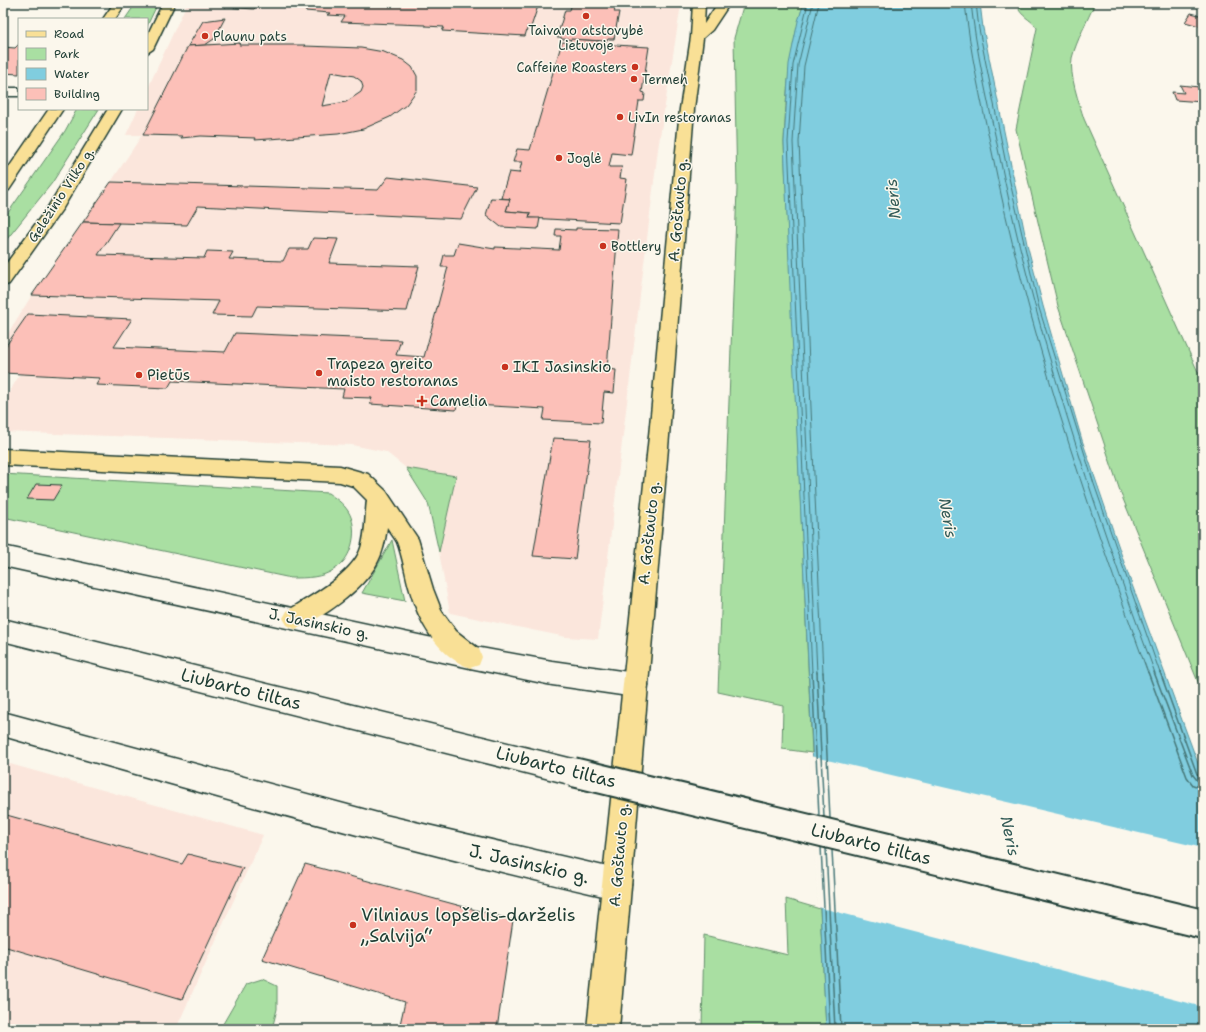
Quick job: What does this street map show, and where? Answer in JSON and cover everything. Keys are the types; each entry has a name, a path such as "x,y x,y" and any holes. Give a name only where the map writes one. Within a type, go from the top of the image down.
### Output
{"main road":[{"path":"148,47 169,3"},
{"path":"697,37 708,27 724,3"},
{"name":"A. Goštauto g.","path":"603,1029 659,436 687,108 697,37 698,5"},
{"path":"3,92 18,92"},
{"path":"3,187 55,110"},
{"name":"Geležinio Vilko g.","path":"3,280 55,208 114,110"},
{"path":"4,457 340,474 360,480 378,497 407,539 421,589 432,618 447,639 470,657"},
{"path":"295,618 330,596 358,572 372,550 378,497"},
{"name":"J. Jasinskio g.","path":"3,556 470,657 552,673 635,685"},
{"name":"Liubarto tiltas","path":"3,630 573,772 1203,924"},
{"name":"J. Jasinskio g.","path":"3,724 292,806 512,862 616,884"}],"shaded area":[{"path":"187,3 684,3 680,11 658,149 598,639 566,637 450,613 439,552 455,476 406,468 386,452 352,445 3,432 3,403 20,374 3,373 3,341 32,295 142,135 126,135 138,110 148,110 148,88"},
{"path":"3,762 263,835 176,1029 3,1029"}],"green space":[{"path":"136,3 158,3 148,24 148,18 126,18"},
{"path":"744,3 804,3 795,37 789,72 784,142 812,753 782,749 783,706 718,692 737,189 734,38"},
{"path":"1022,3 1095,3 1079,38 1072,58 1071,65 1073,81 1077,97 1084,119 1203,383 1203,694 1121,494 1058,306 1016,129 1037,28 1019,10"},
{"path":"76,110 98,110 52,183 3,244 3,220 65,131"},
{"path":"406,468 456,476 439,552 428,503"},
{"path":"3,474 328,493 341,503 348,511 353,526 352,542 346,558 341,564 330,572 314,577 291,578 3,517"},
{"path":"392,540 405,601 362,593"},
{"path":"786,899 820,909 826,1029 702,1029 704,935 788,955"},
{"path":"262,979 277,986 277,1009 272,1029 220,1029 246,984"}],"water":[{"name":"Neris","path":"804,3 980,3 983,28 1027,244 1043,306 1082,440 1128,574 1203,777 1203,1029 826,1029 784,142 789,64 798,21"}],"pier":[{"path":"810,756 1203,848 1203,1007 818,907"}],"building":[{"path":"228,3 259,3 254,9 224,7"},
{"path":"293,3 311,3 308,7 290,6"},
{"path":"311,3 539,3 531,27 528,26 525,36 442,31 444,27 425,25 341,22 345,16 327,15 330,13 305,11"},
{"path":"572,3 616,4 614,12 619,12 614,39 608,39 607,41 561,39 561,37 557,37 565,10 570,10"},
{"path":"1191,13 1203,16 1203,27 1185,22"},
{"name":"Plaunu pats","path":"225,18 214,39 205,45 188,46 203,21"},
{"path":"571,39 599,41 598,44 649,47 642,92 645,93 644,101 639,101 631,155 612,153 609,167 622,167 620,178 627,179 620,223 529,218 530,213 506,211 510,199 501,198 509,172 519,173 522,162 513,162 517,149 530,150 562,42 570,43"},
{"path":"240,43 239,45 305,45 304,46 361,48 384,52 403,60 412,67 417,76 417,90 406,105 390,117 363,129 338,134 255,140 256,138 201,136 181,138 182,136 143,135 188,46","holes":["331,72 354,76 361,81 363,87 361,92 346,102 322,106"]},
{"path":"18,45 18,74 3,73 3,47 15,48"},
{"path":"1180,85 1199,87 1203,96 1203,102 1175,100 1172,92 1184,93"},
{"path":"388,177 477,187 461,219 198,206 187,225 83,222 111,182 378,190"},
{"path":"491,198 510,199 506,211 530,213 529,218 540,218 538,229 501,227 486,215"},
{"path":"83,222 119,223 98,255 204,258 207,251 233,252 229,259 283,261 289,249 308,249 313,238 338,239 329,263 419,266 407,311 257,306 252,316 212,315 219,301 32,295"},
{"path":"576,228 618,229 607,369 616,370 614,393 604,392 601,423 543,420 545,409 457,404 456,410 370,404 372,398 342,397 344,389 172,381 168,388 96,385 100,378 3,373 3,350 28,314 132,319 114,347 225,352 235,333 401,340 396,355 424,357 448,267 441,267 444,255 454,255 458,243 495,249 495,247 559,250 561,236 555,236 556,229 576,230"},
{"path":"553,438 591,440 575,559 533,556"},
{"path":"36,484 62,485 53,500 27,499"},
{"path":"3,814 182,864 188,854 243,868 182,999 3,946"},
{"path":"305,864 513,920 497,1029 399,1029 405,1002 262,959"}],"place":[{"name":"Taivano atstovybė Lietuvoje","path":"586,16"},
{"name":"Plaunu pats","path":"205,36"},
{"name":"Caffeine Roasters","path":"635,67"},
{"name":"Termeh","path":"634,79"},
{"name":"LivIn restoranas","path":"620,117"},
{"name":"Joglė","path":"559,158"},
{"name":"Bottlery","path":"603,246"},
{"name":"IKI Jasinskio","path":"505,367"},
{"name":"Trapeza greito maisto restoranas","path":"319,373"},
{"name":"Pietūs","path":"139,375"},
{"name":"Camelia","path":"422,401"},
{"name":"Vilniaus lopšelis-darželis „Salvija“","path":"353,925"}]}
